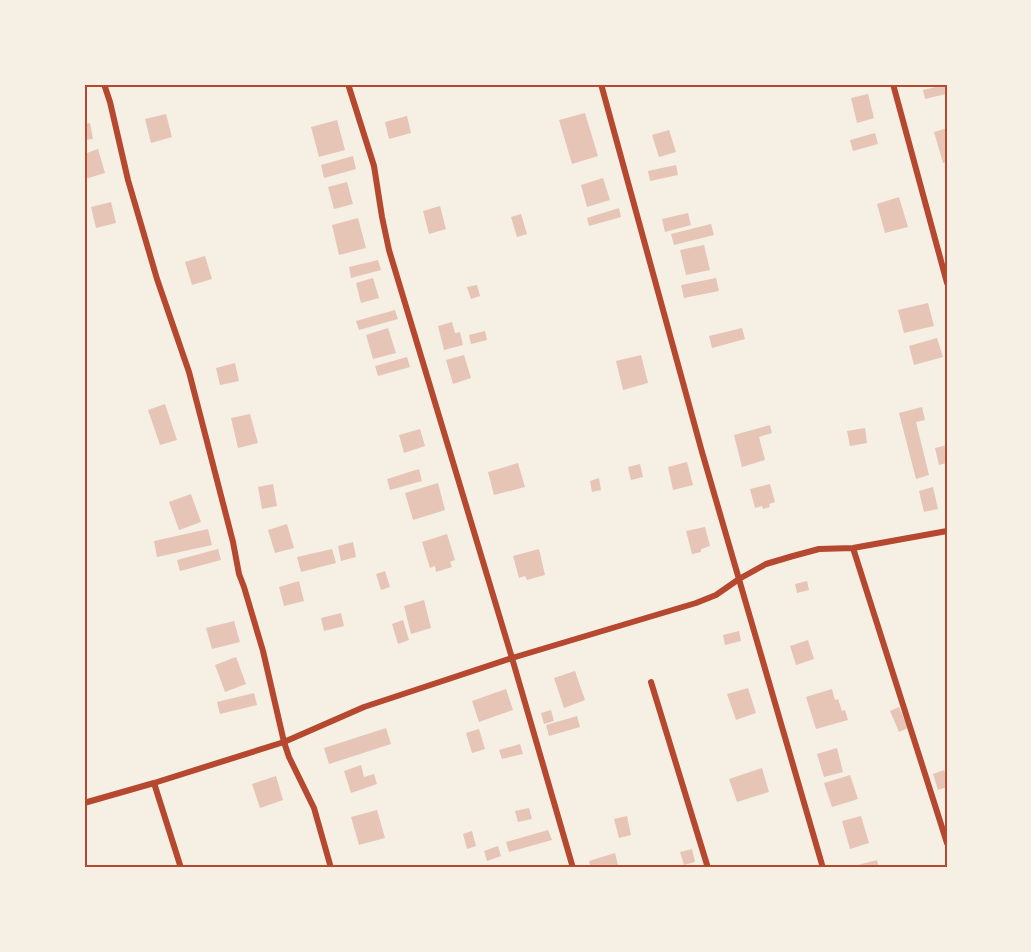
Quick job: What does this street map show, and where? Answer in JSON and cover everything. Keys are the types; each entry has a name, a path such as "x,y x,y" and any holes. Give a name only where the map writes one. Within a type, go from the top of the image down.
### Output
{"street":[{"path":"104,84 128,180 154,268 189,372 233,542 239,574 263,651 284,742 314,808 331,868"},
{"path":"348,84 374,166 389,250 573,868"},
{"path":"601,84 702,452 822,868"},
{"path":"893,84 947,283"},
{"path":"84,803 284,742 364,707 512,658 716,596 739,579 766,564 819,549 853,548 947,531"},
{"path":"853,548 947,843"},
{"path":"651,682 708,868"},
{"path":"154,783 181,868"}],"building":[{"path":"944,85 946,94 925,99 923,90"},
{"path":"868,94 874,118 857,123 851,98"},
{"path":"585,113 598,156 572,164 559,120"},
{"path":"166,114 172,137 151,143 145,119"},
{"path":"407,116 411,133 389,139 385,122"},
{"path":"337,120 345,150 319,157 311,127"},
{"path":"90,123 93,139 84,140 84,124"},
{"path":"947,128 947,162 943,163 934,132"},
{"path":"669,130 676,152 659,157 652,135"},
{"path":"875,133 878,144 853,151 850,140"},
{"path":"98,149 105,173 85,179 84,166 87,165 84,154"},
{"path":"353,156 356,169 324,178 321,165"},
{"path":"676,165 678,175 650,181 648,171"},
{"path":"603,178 610,200 587,207 581,185"},
{"path":"347,182 353,204 334,209 328,187"},
{"path":"899,197 908,227 885,233 877,204"},
{"path":"111,202 116,223 96,228 91,207"},
{"path":"440,206 446,229 429,234 423,211"},
{"path":"619,208 621,217 589,226 587,218"},
{"path":"688,213 691,225 665,232 662,219"},
{"path":"521,214 527,234 517,237 511,217"},
{"path":"358,218 366,248 339,255 332,225"},
{"path":"711,224 714,235 674,245 671,234"},
{"path":"704,245 710,270 686,275 680,250"},
{"path":"205,256 212,279 192,285 185,262"},
{"path":"378,260 381,270 351,278 349,267"},
{"path":"373,278 379,298 361,303 356,283"},
{"path":"716,278 719,291 684,298 681,285"},
{"path":"477,285 480,296 471,299 467,287"},
{"path":"928,303 934,326 904,333 898,310"},
{"path":"395,310 398,319 359,330 356,321"},
{"path":"452,322 455,333 460,332 463,345 444,350 438,326"},
{"path":"388,328 396,353 373,359 366,335"},
{"path":"742,328 745,339 712,348 709,336"},
{"path":"485,331 487,340 471,344 469,335"},
{"path":"937,338 943,357 914,365 909,346"},
{"path":"464,355 471,378 453,384 446,360"},
{"path":"641,355 648,383 623,390 616,361"},
{"path":"407,357 410,367 378,376 375,366"},
{"path":"235,363 239,381 220,385 216,368"},
{"path":"165,404 177,440 160,445 148,410"},
{"path":"922,407 925,420 916,422 929,475 916,479 899,413"},
{"path":"250,414 258,443 238,448 231,418"},
{"path":"770,425 772,433 759,437 765,460 742,467 734,435"},
{"path":"865,428 867,443 850,446 847,431"},
{"path":"420,429 425,446 404,453 399,435"},
{"path":"947,445 947,463 939,465 935,448"},
{"path":"687,462 693,485 673,490 668,467"},
{"path":"518,463 525,487 494,495 488,472"},
{"path":"640,464 643,477 631,480 628,467"},
{"path":"419,469 422,481 390,490 387,479"},
{"path":"599,478 601,490 592,492 590,481"},
{"path":"438,483 445,510 413,520 405,493"},
{"path":"273,484 277,506 262,509 258,487"},
{"path":"770,484 775,502 769,504 770,507 755,508 750,489"},
{"path":"933,487 938,509 924,512 919,491"},
{"path":"191,494 201,522 179,530 169,502"},
{"path":"287,524 294,548 275,553 268,530"},
{"path":"705,527 710,546 701,549 701,552 692,554 686,531"},
{"path":"208,529 212,545 157,557 154,541"},
{"path":"447,534 455,560 450,562 452,567 436,572 435,566 430,568 422,542"},
{"path":"353,542 356,557 341,561 338,546"},
{"path":"218,549 221,560 180,571 177,560"},
{"path":"332,549 336,563 301,572 297,557"},
{"path":"539,549 545,575 527,580 525,576 519,578 513,556"},
{"path":"385,571 390,587 381,590 376,574"},
{"path":"299,581 304,601 284,606 279,587"},
{"path":"807,581 809,590 797,593 795,584"},
{"path":"424,600 431,628 411,634 404,606"},
{"path":"341,613 344,626 324,631 321,618"},
{"path":"403,620 409,640 398,644 392,624"},
{"path":"234,621 240,642 212,649 206,628"},
{"path":"739,631 741,641 725,645 723,635"},
{"path":"808,640 814,659 796,665 790,646"},
{"path":"236,657 246,684 225,692 215,665"},
{"path":"575,671 585,700 564,708 554,678"},
{"path":"748,688 756,713 736,720 727,694"},
{"path":"506,689 513,710 479,722 472,701"},
{"path":"832,689 835,700 838,699 848,720 816,729 806,697"},
{"path":"254,693 257,705 220,714 217,702"},
{"path":"899,707 908,728 899,732 890,711"},
{"path":"551,710 554,721 544,724 541,713"},
{"path":"577,716 580,727 549,736 546,725"},
{"path":"386,728 391,744 329,764 324,748"},
{"path":"479,729 485,749 472,753 466,733"},
{"path":"520,744 523,754 502,759 499,750"},
{"path":"837,748 843,772 824,777 817,754"},
{"path":"361,765 364,777 374,774 377,784 351,793 344,771"},
{"path":"762,768 769,792 737,802 729,779"},
{"path":"944,770 947,787 938,790 933,774"},
{"path":"850,775 858,799 832,807 824,783"},
{"path":"276,776 283,800 260,808 252,784"},
{"path":"529,808 532,819 518,822 515,811"},
{"path":"377,810 385,838 359,845 351,817"},
{"path":"627,816 631,835 619,838 614,819"},
{"path":"861,816 869,843 850,849 842,821"},
{"path":"548,830 552,840 509,852 506,842"},
{"path":"472,831 476,846 467,849 463,834"},
{"path":"498,846 501,856 487,861 484,851"},
{"path":"692,849 695,862 684,865 680,852"},
{"path":"615,853 618,865 609,868 591,868 589,861"},
{"path":"877,860 879,868 850,868 850,867"}]}
